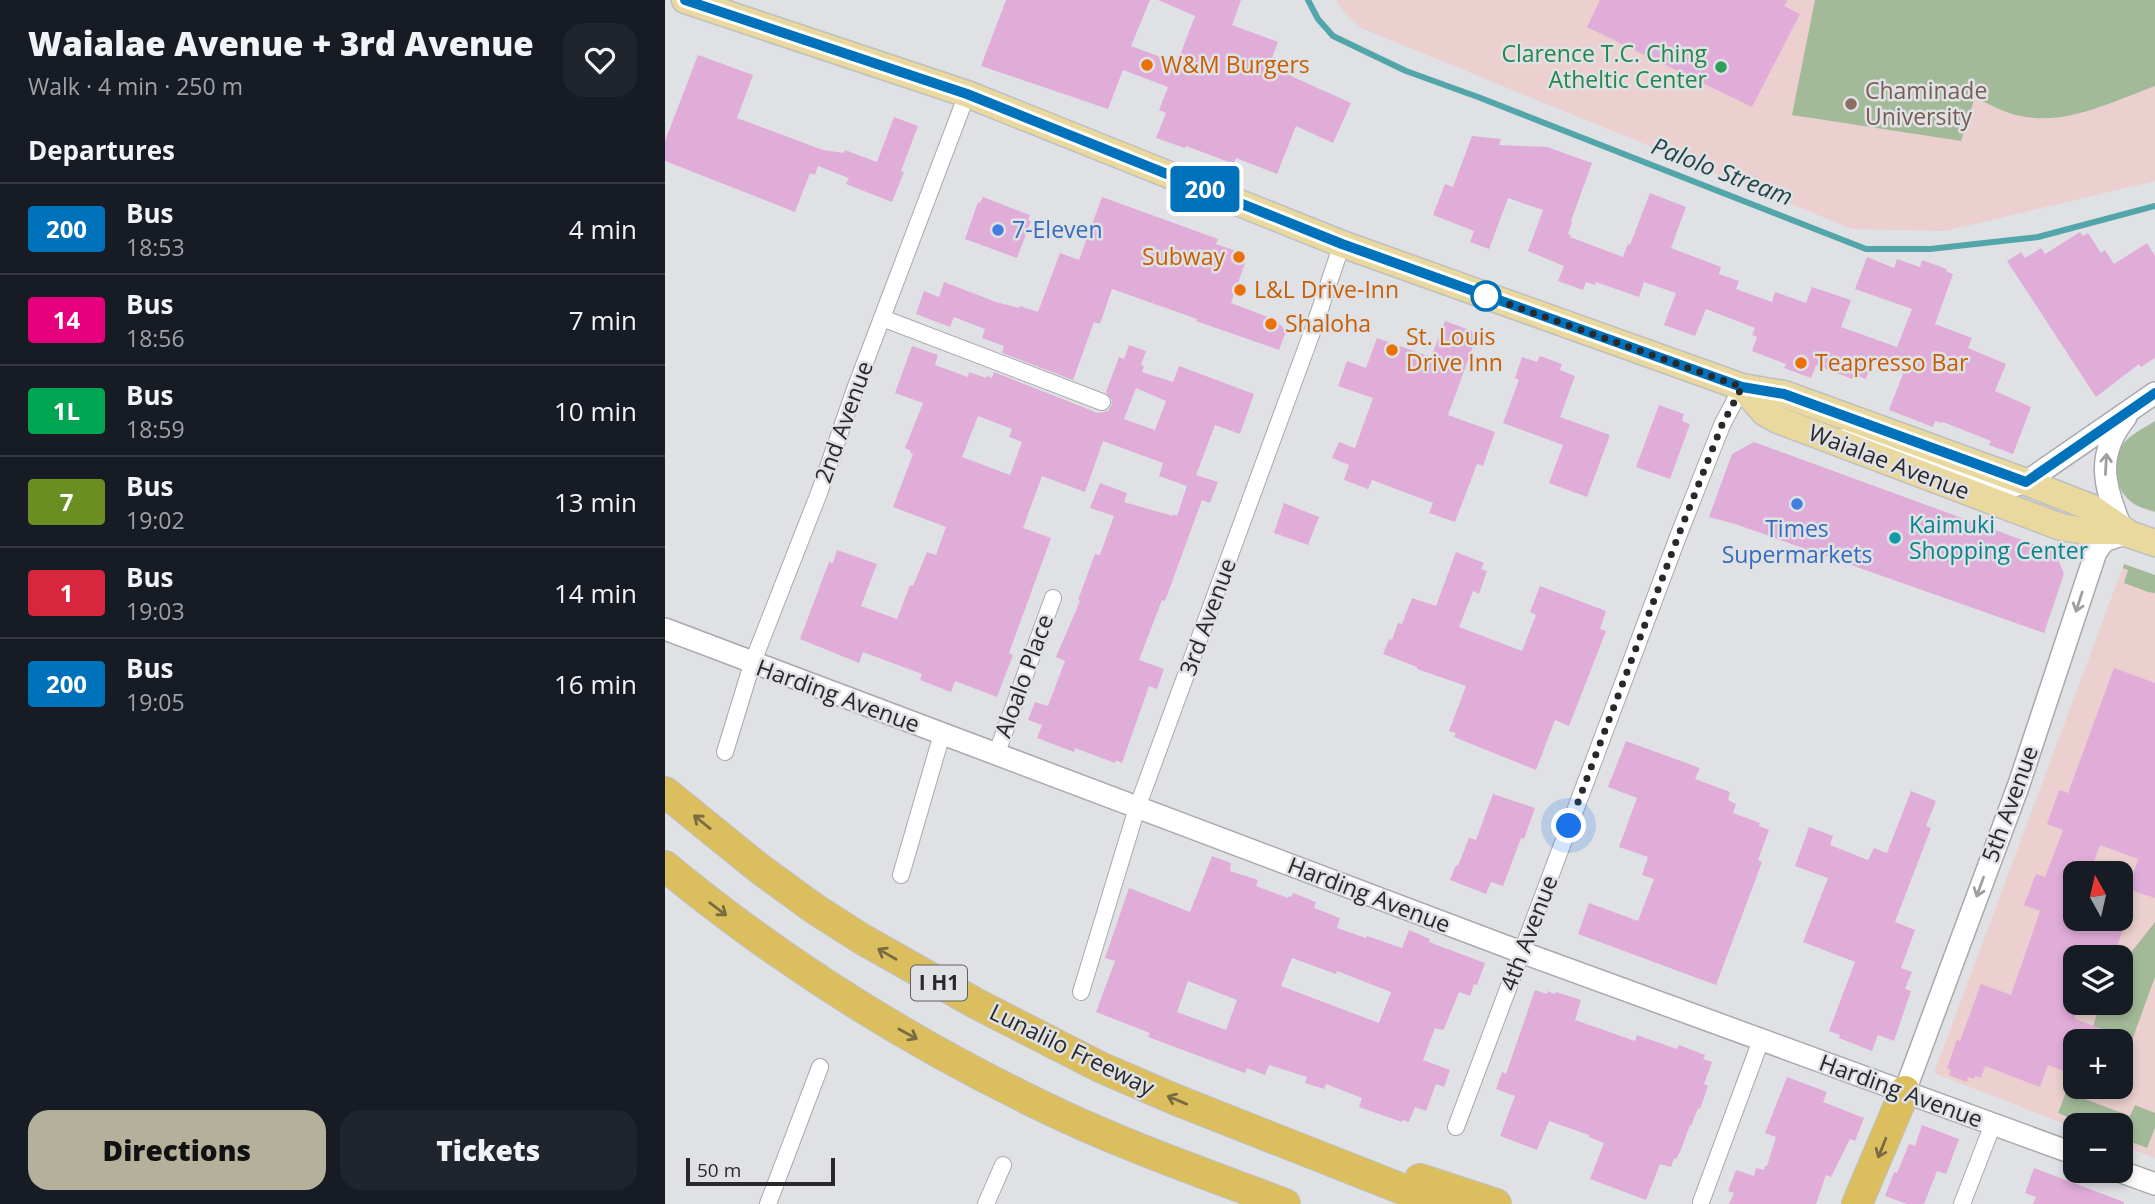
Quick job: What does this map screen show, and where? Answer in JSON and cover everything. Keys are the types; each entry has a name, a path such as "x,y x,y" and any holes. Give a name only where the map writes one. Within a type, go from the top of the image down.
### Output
{"highway":[{"name":"Lunalilo Freeway","path":"665,792 760,869 862,939 977,1004 1100,1067 1240,1126 1440,1204"},
{"name":"I H1","path":"665,866 715,908 787,959 878,1017 966,1066 1044,1107 1119,1140 1285,1204"},
{"path":"1857,1204 1905,1091"},
{"path":"1240,1126 1496,1204"}],"main road":[{"name":"Waialae Avenue","path":"685,0 967,94 1342,244 1742,387 1784,394 2026,482 2090,507 2125,530 2155,543"},
{"name":"Waialae Avenue","path":"1742,387 1771,417 1825,439 2061,527 2077,530 2125,530"}],"street":[{"name":"2nd Avenue","path":"725,752 752,664 819,493 967,94"},
{"name":"3rd Avenue","path":"1080,992 1137,808 1342,244"},
{"path":"882,318 1102,402"},
{"name":"4th Avenue","path":"1455,1127 1679,534 1722,425 1742,387"},
{"path":"1825,439 1879,442 2001,488 2012,487 2026,482 2155,393"},
{"path":"2125,530 2106,481 2105,463 2112,438 2134,407"},
{"name":"5th Avenue","path":"1905,1091 2018,787 2096,552 2104,541 2125,530"},
{"name":"Aloalo Place","path":"996,755 1053,598"},
{"name":"Harding Avenue","path":"665,629 1521,952 2063,1150"},
{"path":"901,874 942,734"},
{"path":"1702,1202 1761,1040"},
{"path":"768,1204 820,1067"},
{"path":"1962,1204 1993,1124"},
{"path":"986,1204 1003,1165"},
{"path":"2133,1176 2155,1184"}],"shaded area":[{"name":"Chaminade University","path":"1336,0 2155,0 2155,181 1945,231 1852,229 1361,28"},
{"path":"2124,564 2155,575 2155,1158 2133,1150 2133,1113 2063,1113 2063,1123 1934,1073"}],"green space":[{"path":"1815,0 2155,0 2155,86 2106,105 2055,118 2015,115 1975,97 1961,141 1792,115"},
{"path":"2155,421 2155,512 2130,501 2121,489 2116,466 2123,444"},
{"path":"2124,564 2155,575 2155,593 2124,583 2128,570 2123,568"},
{"path":"2155,922 2155,977 2133,1038 2133,1029 2102,1029 2093,1026 2097,1015 2133,1015 2133,950"},
{"path":"2063,1099 2085,1099 2122,1113 2063,1115 2058,1113"},
{"path":"2135,1105 2155,1113 2155,1128 2147,1148 2133,1143 2131,1113"}],"building":[{"path":"1006,0 1150,0 1131,46 1177,63 1195,16 1158,0 1241,0 1232,25 1278,42 1269,66 1351,103 1333,143 1296,126 1277,174 1236,158 1234,164 1156,138 1166,113 1159,110 1168,87 1123,70 1108,109 981,66"},
{"name":"Clarence T.C. Ching Atheltic Center","path":"1600,0 1788,0 1784,6 1800,14 1752,107 1587,27"},
{"path":"698,55 753,75 737,118 823,150 844,153 845,150 877,162 894,117 918,126 892,202 846,184 849,178 818,166 815,175 810,173 795,212 665,161 665,141"},
{"path":"1472,136 1501,139 1499,145 1547,147 1592,163 1571,221 1568,234 1570,237 1623,257 1650,193 1686,207 1671,248 1721,267 1719,274 1739,281 1736,289 1772,302 1775,292 1806,303 1812,287 1851,300 1841,327 1897,347 1912,309 1855,289 1867,257 1894,268 1897,259 1920,267 1922,260 1947,269 1946,271 1953,274 1935,324 1972,338 1968,348 2006,364 1995,391 2031,407 2013,454 1989,445 1991,441 1943,422 1935,421 1933,427 1889,410 1904,371 1872,360 1866,379 1854,374 1852,379 1816,365 1811,378 1784,368 1786,364 1752,351 1757,337 1752,335 1755,328 1706,309 1695,336 1664,325 1676,293 1644,282 1639,297 1596,282 1595,285 1586,282 1583,290 1558,281 1564,266 1528,251 1543,210 1508,198 1489,249 1470,242 1474,231 1433,215 1445,184 1453,187"},
{"name":"7-Eleven","path":"983,197 1030,215 1028,220 1031,221 1017,258 965,239 978,202 980,203"},
{"path":"1102,197 1218,239 1216,244 1242,253 1246,260 1231,303 1276,320 1286,331 1279,350 1112,289 1100,324 1094,322 1073,380 1002,353 1004,346 982,338 985,329 954,317 950,327 916,314 924,291 939,297 944,282 996,302 1038,312 1060,253 1079,260"},
{"path":"2080,232 2083,236 2088,233 2101,253 2105,250 2114,264 2147,243 2155,256 2155,358 2141,367 2139,364 2096,397 2007,261 2021,252 2025,258 2041,248 2045,254"},
{"path":"1445,321 1478,333 1448,415 1495,432 1483,466 1477,464 1455,522 1429,513 1433,503 1372,480 1368,489 1344,480 1349,465 1332,458 1339,442 1355,448 1373,398 1338,386 1347,361 1366,368 1377,338 1431,357"},
{"path":"1129,345 1146,351 1141,365 1144,366 1142,372 1173,382 1179,366 1254,394 1240,434 1215,425 1196,475 1218,482 1210,503 1202,500 1165,601 1162,600 1139,660 1164,669 1157,689 1149,686 1122,763 1116,760 1115,763 1075,748 1074,752 1037,738 1042,725 1028,720 1035,702 1048,706 1065,661 1056,657 1080,601 1078,600 1095,554 1100,555 1114,516 1090,508 1100,483 1127,493 1124,502 1177,516 1187,486 1159,476 1163,463 1103,441 1085,492 1042,476 1023,528 1051,538 1009,653 1013,655 997,697 955,681 951,692 920,680 922,674 863,652 859,663 800,639 829,562 833,563 837,550 877,564 861,606 897,619 927,552 936,555 946,527 893,507 913,454 905,448 923,403 895,393 912,346 938,355 935,365 968,377 969,372 992,378 994,372 1098,413 1108,411 1111,406 1112,400 1106,392 1119,357 1124,359","holes":["1136,388 1166,401 1155,430 1124,419","978,416 1012,429 1009,437 1022,442 1010,475 962,457"]},
{"path":"1540,356 1562,364 1560,370 1575,376 1560,417 1610,435 1587,497 1549,483 1563,445 1503,423 1519,380 1515,378 1522,357 1537,362"},
{"path":"1659,405 1684,414 1682,421 1690,424 1670,479 1636,467"},
{"name":"Kaimuki Shopping Center","path":"1754,442 2055,552 2064,574 2044,633 1709,517 1732,454"},
{"path":"1284,503 1319,517 1308,545 1274,533"},
{"path":"1456,552 1484,563 1481,569 1487,571 1479,594 1473,591 1459,627 1522,651 1536,615 1530,612 1540,586 1606,611 1600,629 1606,631 1569,726 1555,720 1536,770 1454,737 1456,733 1449,731 1466,686 1383,654 1398,623 1402,624 1412,598 1436,606"},
{"path":"2114,668 2155,683 2155,898 2133,891 2133,874 2138,859 2100,845 2094,861 2063,861 2063,931 2123,931 2117,945 2063,945 2063,1015 2075,1015 2075,1019 2102,1029 2063,1029 2063,1071 2048,1065 2040,1087 1985,1066 1981,1078 1968,1077 1967,1082 1949,1075 1951,1070 1947,1068 1981,984 2011,995 2040,911 2024,905 2036,874 2045,877 2063,830 2047,824 2059,790 2068,793"},
{"path":"1626,741 1700,768 1695,779 1730,792 1728,800 1736,804 1733,813 1760,823 1759,826 1769,830 1758,860 1762,862 1716,985 1578,934 1589,903 1638,921 1654,879 1642,875 1648,857 1619,847 1637,798 1608,787"},
{"path":"1911,791 1936,801 1926,826 1931,828 1895,922 1915,930 1901,968 1912,972 1905,989 1911,991 1894,1041 1878,1035 1872,1051 1839,1038 1840,1035 1829,1031 1855,962 1803,942 1828,878 1795,866 1809,827 1833,836 1830,845 1868,860 1874,848 1887,853"},
{"path":"1493,794 1535,808 1503,886 1491,882 1486,894 1450,880 1469,838 1476,840"},
{"path":"1212,856 1231,863 1230,871 1258,880 1256,886 1288,898 1292,897 1293,893 1316,902 1314,908 1340,918 1337,928 1402,948 1409,930 1430,939 1429,942 1485,963 1470,996 1459,992 1444,1029 1435,1028 1423,1060 1450,1070 1444,1087 1436,1084 1426,1111 1415,1107 1409,1122 1402,1122 1359,1107 1362,1098 1326,1084 1324,1089 1305,1083 1307,1077 1269,1065 1265,1075 1247,1068 1245,1073 1148,1037 1150,1033 1096,1012 1115,961 1105,958 1129,888 1190,912","holes":["1292,958 1336,974 1337,971 1391,992 1379,1023 1281,986","1188,981 1237,1000 1226,1030 1177,1012"]},
{"path":"1535,990 1547,994 1548,991 1554,994 1556,992 1581,1000 1575,1020 1635,1041 1637,1035 1677,1049 1679,1045 1705,1055 1703,1059 1712,1062 1704,1084 1708,1086 1700,1109 1698,1108 1690,1125 1680,1152 1671,1167 1660,1164 1646,1200 1590,1179 1604,1143 1589,1135 1549,1121 1537,1150 1500,1136 1515,1096 1496,1089 1502,1072 1506,1074"},
{"path":"1787,1077 1827,1092 1823,1102 1864,1118 1855,1141 1850,1139 1831,1177 1826,1175 1816,1204 1729,1204 1734,1193 1728,1191 1736,1170 1754,1176 1756,1168 1764,1170 1767,1166 1776,1137 1765,1133"},
{"path":"1922,1125 1959,1139 1946,1174 1937,1171 1924,1204 1907,1204 1885,1196 1909,1144 1915,1146"},
{"path":"2034,1168 2063,1179 2063,1183 2074,1183 2124,1204 2033,1204 2036,1197 2025,1193"}],"waterway":[{"name":"Palolo Stream","path":"1308,0 1318,19 1333,36 1406,71 1866,249 1930,249 2038,237 2155,206"}],"bus line":[{"name":"200","path":"685,0 967,94 1342,244 1742,387 1784,394 2026,482 2155,393"}],"place":[{"name":"W&M Burgers","path":"1147,65"},
{"name":"Clarence T.C. Ching Atheltic Center","path":"1721,67"},
{"name":"Chaminade University","path":"1851,104"},
{"name":"7-Eleven","path":"998,230"},
{"name":"Subway","path":"1239,257"},
{"name":"L&L Drive-Inn","path":"1240,290"},
{"name":"Shaloha","path":"1271,324"},
{"name":"St. Louis Drive Inn","path":"1392,350"},
{"name":"Teapresso Bar","path":"1801,363"},
{"name":"Times Supermarkets","path":"1797,504"},
{"name":"Kaimuki Shopping Center","path":"1895,538"}],"route":[{"path":"1486,296 1742,387 1722,425 1679,534 1569,826"}]}
